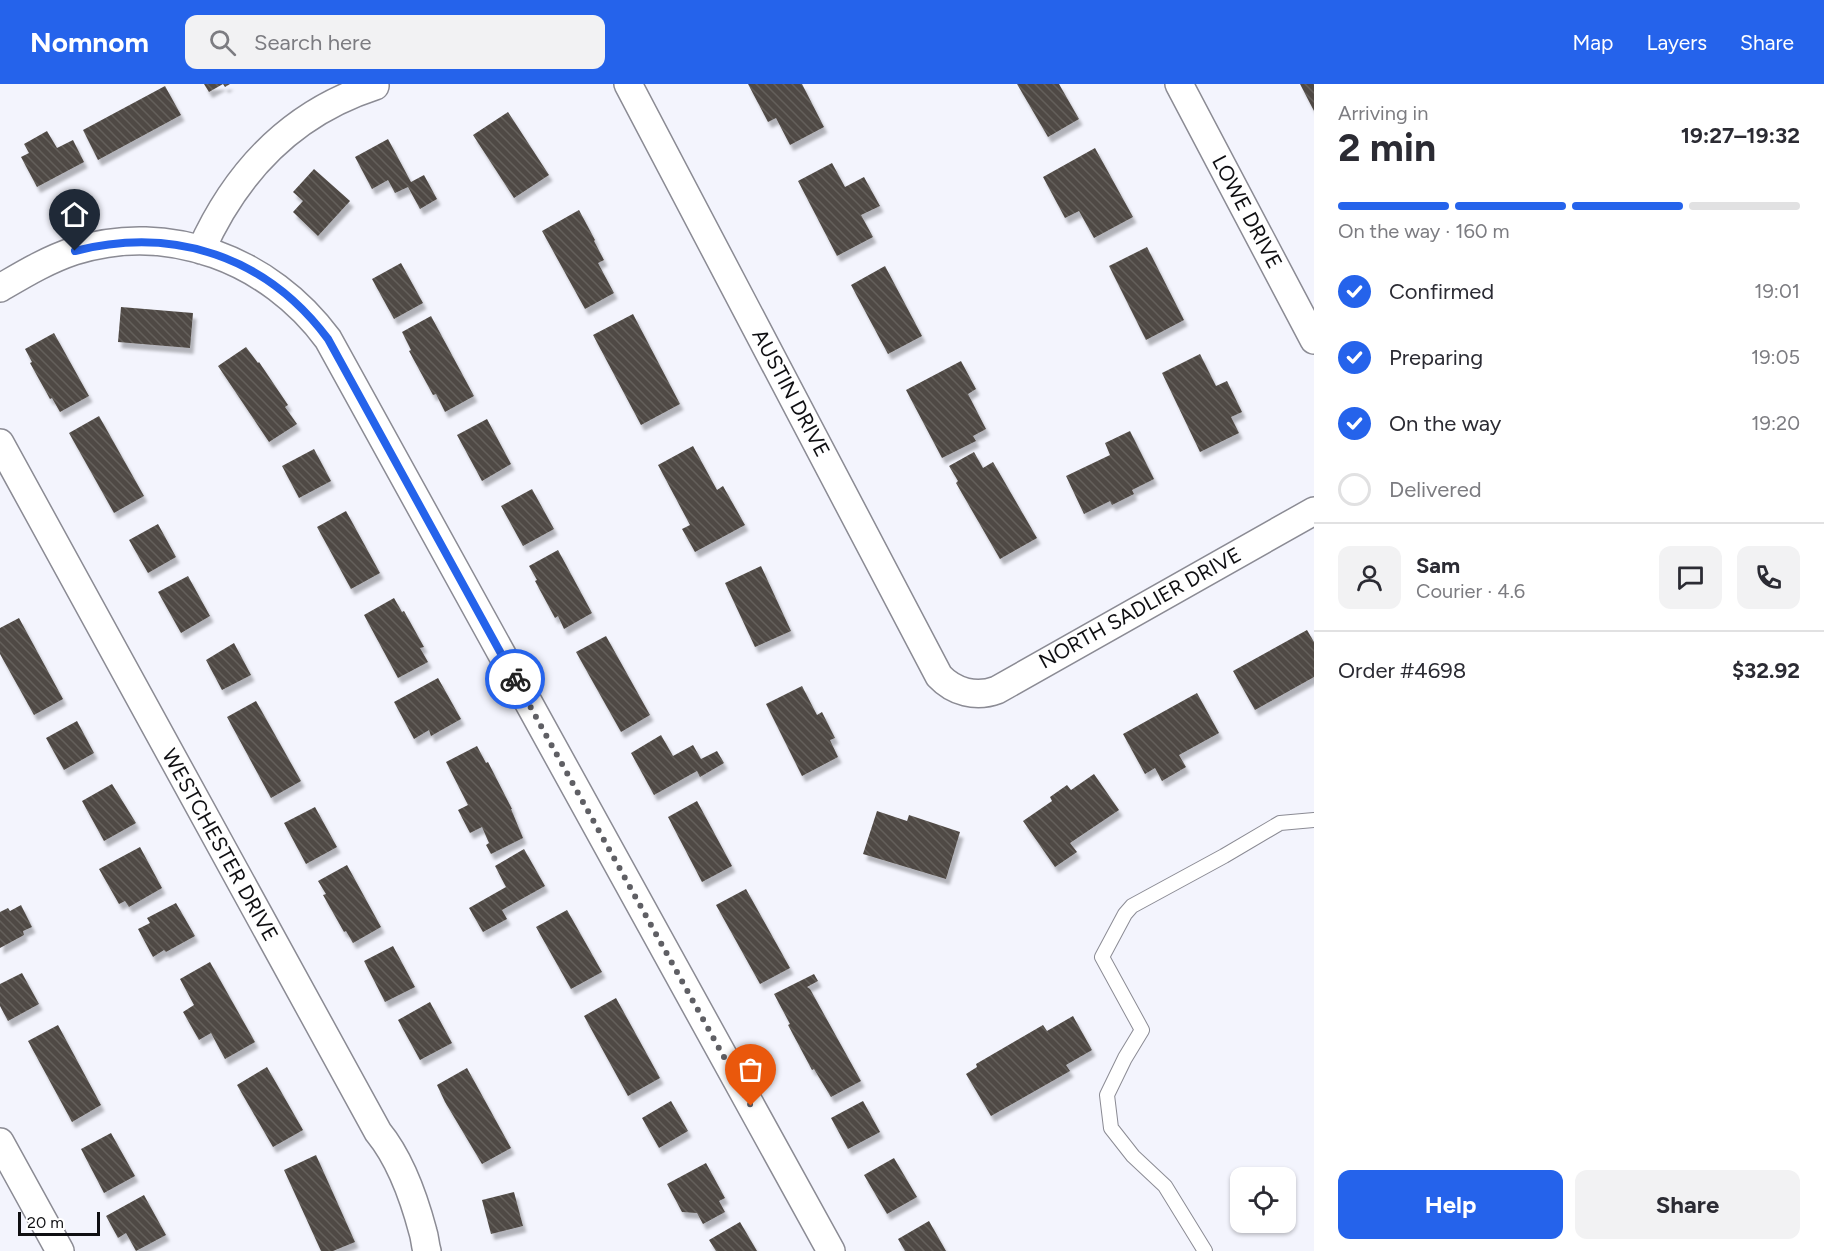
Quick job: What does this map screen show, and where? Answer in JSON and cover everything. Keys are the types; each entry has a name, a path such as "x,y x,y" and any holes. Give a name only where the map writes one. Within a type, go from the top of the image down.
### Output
{"street":[{"name":"AUSTIN DRIVE","path":"628,84 939,676 964,693"},
{"name":"LOWE DRIVE","path":"1179,84 1314,340"},
{"path":"201,250 217,215 231,193 266,153 295,127 317,112 351,94 375,86"},
{"path":"0,288 49,261 75,251 99,245 151,242 177,244 201,250 250,269 303,309 328,339 831,1251"},
{"name":"WESTCHESTER DRIVE","path":"0,443 409,1186 427,1251"},
{"name":"NORTH SADLIER DRIVE","path":"964,693 979,694 997,690 1314,511"},
{"path":"0,1142 60,1251"}],"lane":[{"path":"1205,1251 1166,1186 1133,1156 1110,1128 1107,1095 1142,1030 1102,957 1132,906 1280,823 1314,820"}],"building":[{"path":"204,84 223,84 209,92"},
{"path":"748,84 802,84 824,127 790,145 776,118 768,122"},
{"path":"1017,84 1059,84 1079,119 1048,137"},
{"path":"1300,84 1314,84 1314,111"},
{"path":"165,86 181,115 98,160 83,130"},
{"path":"508,112 549,175 514,198 473,135"},
{"path":"47,131 57,148 73,140 84,162 37,187 21,157 29,153 24,144"},
{"path":"388,139 411,182 424,175 437,199 420,209 408,187 395,193 388,180 372,189 355,157"},
{"path":"1095,148 1133,217 1094,238 1079,211 1065,218 1043,177"},
{"path":"832,163 845,187 864,177 880,206 861,215 873,237 837,256 798,181"},
{"path":"314,169 350,201 318,236 293,212 303,201 293,192"},
{"path":"579,210 604,260 598,263 614,293 585,309 542,231"},
{"path":"1147,247 1184,320 1146,340 1109,266"},
{"path":"401,263 423,303 394,319 372,279"},
{"path":"885,266 922,336 888,354 851,285"},
{"path":"121,307 193,313 190,348 118,342"},
{"path":"633,314 680,404 641,425 593,335"},
{"path":"431,316 474,396 445,412 409,351 411,350 402,332"},
{"path":"54,333 89,396 60,412 30,363 32,362 25,349"},
{"path":"246,347 288,405 285,407 297,424 269,442 218,366"},
{"path":"1200,354 1216,386 1227,381 1242,412 1231,417 1239,433 1200,452 1162,373"},
{"path":"961,361 976,389 968,394 986,429 973,436 976,441 942,458 906,390"},
{"path":"99,416 144,496 114,513 69,433"},
{"path":"487,419 511,464 482,481 457,435"},
{"path":"1130,431 1154,479 1132,490 1134,494 1112,505 1110,501 1084,514 1066,476 1110,455 1105,443"},
{"path":"693,446 717,490 723,486 745,525 695,552 682,529 690,525 658,465"},
{"path":"314,449 331,481 299,498 282,466"},
{"path":"974,452 983,468 993,462 1037,538 1000,559 956,483 958,481 949,466"},
{"path":"532,489 554,529 523,546 501,506"},
{"path":"346,511 380,573 351,589 317,527"},
{"path":"158,524 176,557 148,573 129,540"},
{"path":"558,550 592,613 564,629 558,616 555,618 529,566"},
{"path":"761,566 791,631 755,647 725,583"},
{"path":"188,576 210,616 181,633 158,592"},
{"path":"394,598 424,647 420,648 428,662 398,678 364,615"},
{"path":"19,618 63,699 34,715 0,654 0,628"},
{"path":"1307,630 1314,642 1314,677 1255,710 1233,671"},
{"path":"606,636 650,715 621,732 576,652"},
{"path":"234,643 251,675 222,690 206,660"},
{"path":"438,678 461,719 431,736 429,730 414,739 394,702"},
{"path":"802,686 817,715 822,712 835,738 830,740 838,757 802,776 766,704"},
{"path":"1197,693 1219,733 1179,755 1186,767 1162,781 1155,768 1145,774 1123,734"},
{"path":"256,701 301,781 271,798 227,717"},
{"path":"77,721 94,753 64,770 46,738"},
{"path":"661,735 673,756 693,745 701,759 717,751 724,763 700,777 697,771 654,795 631,753"},
{"path":"477,746 486,763 488,762 512,809 523,838 491,854 486,845 489,843 482,827 470,833 458,810 468,805 446,762"},
{"path":"1094,774 1119,810 1070,843 1077,852 1055,867 1023,821 1052,801 1050,797 1067,785 1071,790"},
{"path":"112,784 136,823 104,841 82,801"},
{"path":"697,801 732,866 702,882 668,817"},
{"path":"315,807 337,847 306,864 284,823"},
{"path":"877,811 907,821 909,815 960,832 946,879 863,854"},
{"path":"140,847 162,888 129,907 125,901 119,904 99,869"},
{"path":"524,849 545,886 502,910 507,919 483,932 469,908 506,887 495,866"},
{"path":"347,865 381,927 353,943 346,931 344,932 323,895 326,894 318,881"},
{"path":"746,889 790,968 760,984 716,905"},
{"path":"176,903 195,936 153,957 138,929 150,923 147,918"},
{"path":"21,905 32,927 23,931 24,935 0,948 0,912 8,908 10,911"},
{"path":"567,910 602,972 571,989 536,927"},
{"path":"393,946 415,987 385,1002 364,961"},
{"path":"210,962 255,1042 225,1059 211,1033 199,1040 183,1012 194,1005 180,979"},
{"path":"22,973 39,1004 8,1021 0,1006 0,984"},
{"path":"814,974 818,981 807,987 861,1081 831,1097 814,1069 812,1070 774,994"},
{"path":"616,998 660,1078 628,1096 584,1016"},
{"path":"430,1002 452,1043 420,1060 398,1020"},
{"path":"1073,1016 1092,1050 1066,1065 1070,1071 991,1116 966,1074 977,1067 976,1064 1043,1025 1047,1031"},
{"path":"58,1025 101,1105 72,1122 28,1041"},
{"path":"267,1067 303,1130 273,1147 237,1085"},
{"path":"467,1068 511,1148 482,1164 437,1085"},
{"path":"671,1101 688,1131 659,1148 642,1118"},
{"path":"863,1101 880,1132 848,1149 831,1118"},
{"path":"111,1133 135,1176 104,1193 81,1149"},
{"path":"316,1155 355,1242 333,1251 321,1251 284,1170"},
{"path":"894,1158 917,1197 887,1214 864,1175"},
{"path":"706,1163 725,1198 719,1201 725,1212 703,1224 697,1213 682,1212 667,1184"},
{"path":"514,1192 523,1226 491,1234 482,1200"},
{"path":"144,1195 166,1235 136,1251 126,1233 118,1238 106,1216"},
{"path":"929,1221 946,1251 905,1251 898,1239"},
{"path":"740,1222 757,1251 716,1251 709,1240"}],"way so far":[{"path":"515,679 751,1106"}],"route":[{"path":"75,251 125,242 190,246 250,269 294,300 328,339 515,679"}]}
